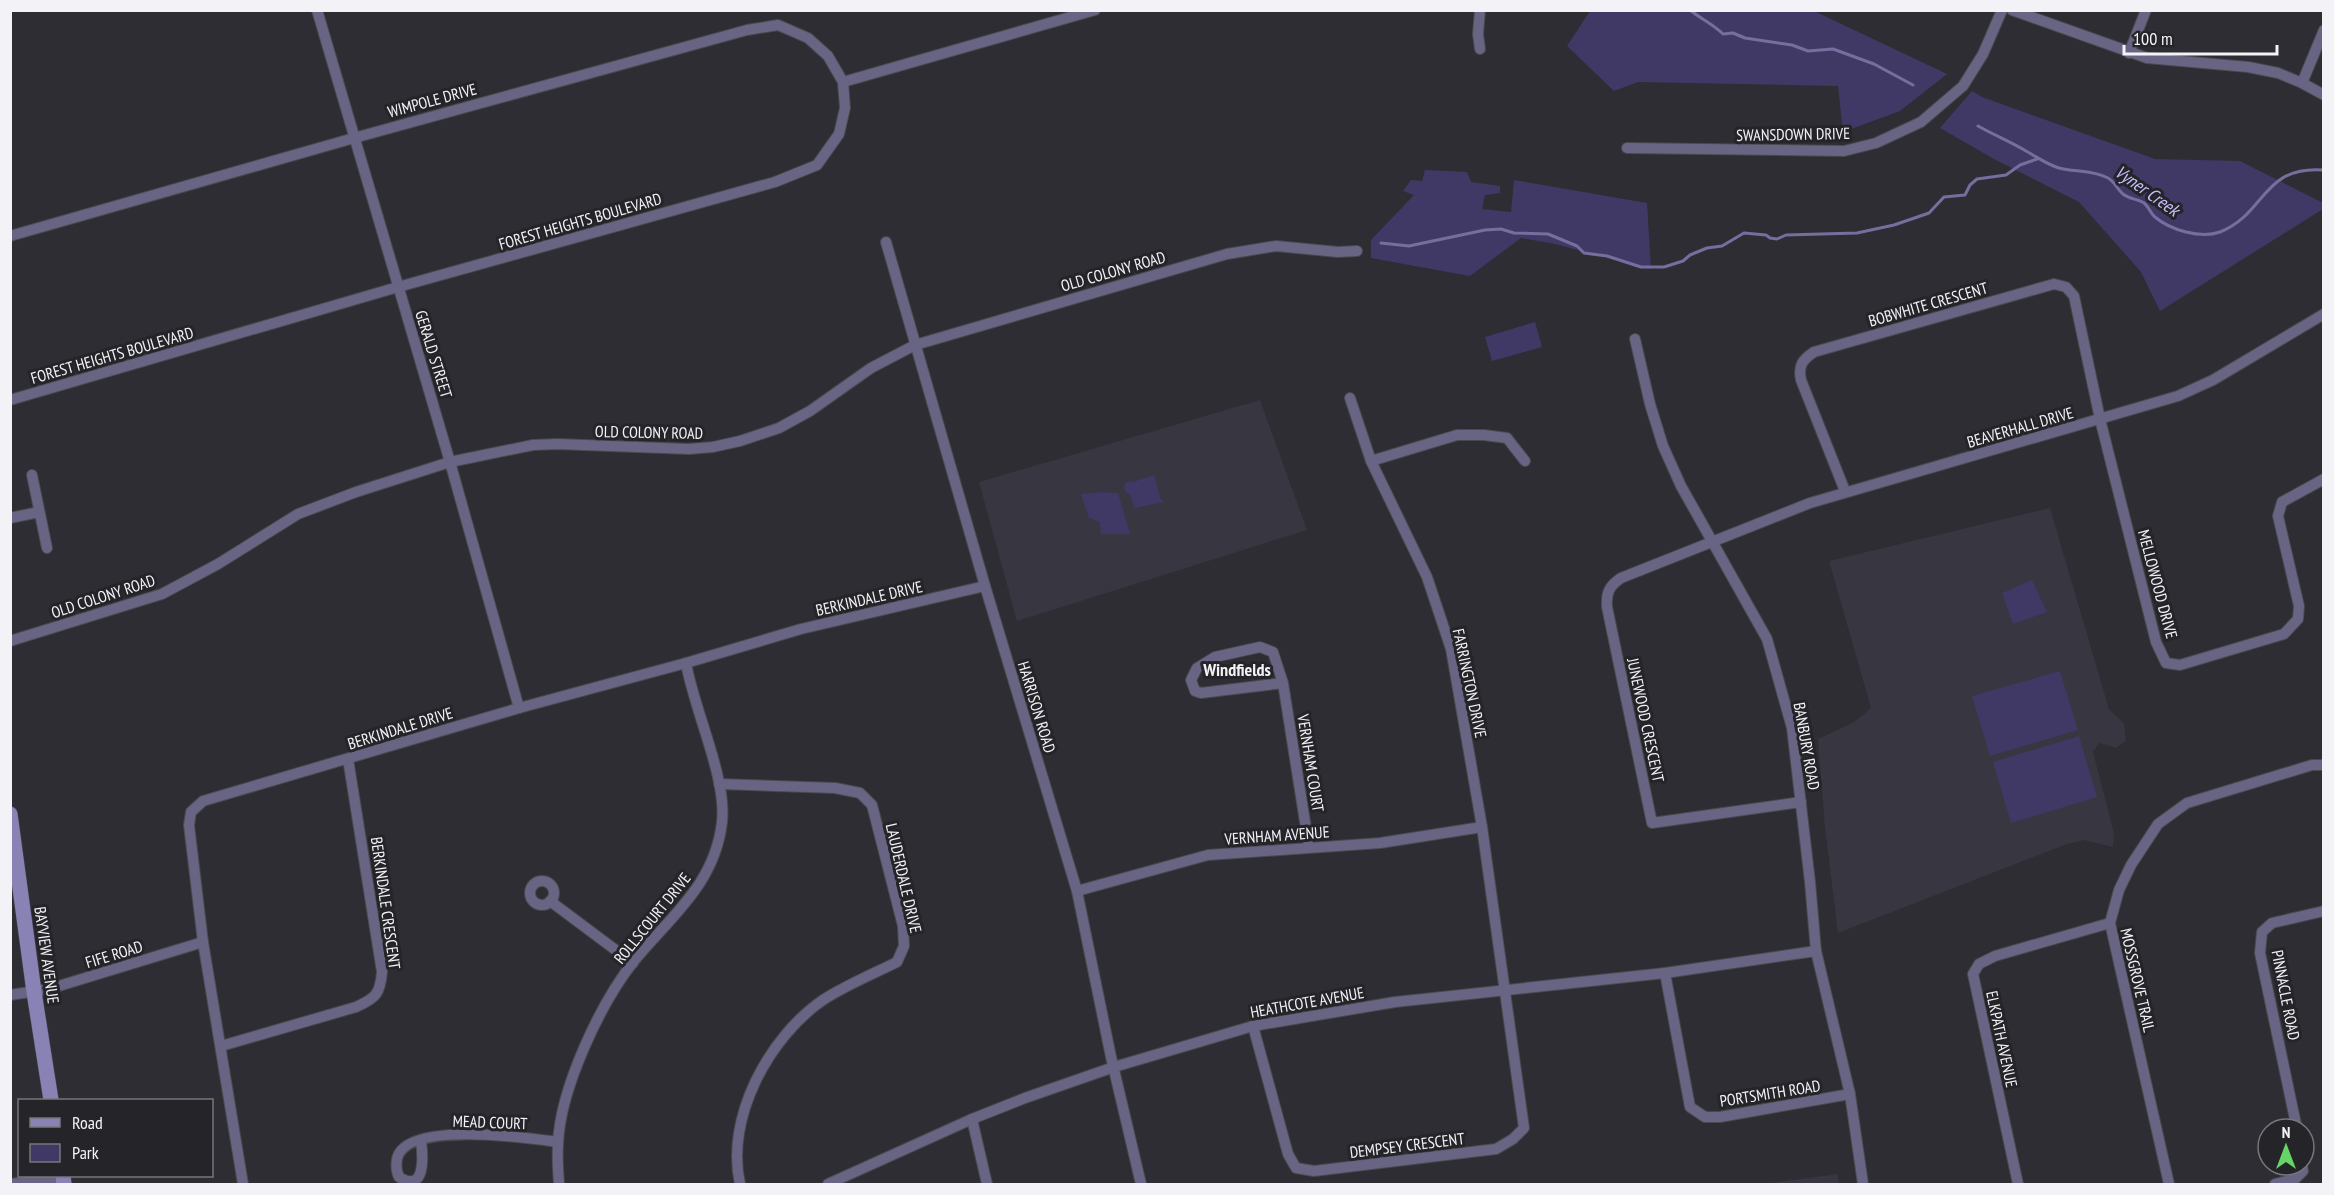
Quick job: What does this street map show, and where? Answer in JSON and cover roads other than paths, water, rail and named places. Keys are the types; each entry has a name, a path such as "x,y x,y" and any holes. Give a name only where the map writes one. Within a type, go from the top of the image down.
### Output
{"main road":[{"name":"BAYVIEW AVENUE","path":"10,814 51,1099"}],"street":[{"name":"GERALD STREET","path":"317,10 450,462 519,708"},
{"path":"843,82 1095,10"},
{"path":"1480,10 1478,34 1480,50"},
{"name":"SWANSDOWN DRIVE","path":"1627,148 1844,151 1876,143 1921,122 1963,86 1983,54 2002,10"},
{"path":"2012,10 2147,58 2248,67 2278,73 2324,95"},
{"path":"2129,53 2146,10"},
{"name":"WIMPOLE DRIVE","path":"10,236 747,30 778,25 808,38 828,56 843,82"},
{"path":"2302,83 2324,30"},
{"name":"FOREST HEIGHTS BOULEVARD","path":"10,400 398,287 775,182 817,165 839,134 845,108 843,82"},
{"name":"HARRISON ROAD","path":"886,242 985,586 1077,891 1141,1185"},
{"name":"OLD COLONY ROAD","path":"10,641 162,594 218,564 297,514 356,492 450,462 533,445 689,449 740,441 779,428 810,411 871,368 915,345 1227,254 1276,246 1338,252 1357,251"},
{"name":"BOBWHITE CRESCENT","path":"1845,491 1801,380 1799,368 1805,358 1814,352 2041,287 2054,284 2066,287 2074,296 2100,419"},
{"name":"BEAVERHALL DRIVE","path":"1713,541 1775,515 1845,491 2178,396 2205,384 2324,314"},
{"name":"BANBURY ROAD","path":"1635,339 1650,404 1663,446 1681,486 1767,639 1792,728 1816,951 1850,1094 1863,1185"},
{"name":"FARRINGTON DRIVE","path":"1350,398 1371,461 1427,577 1450,649 1482,827 1504,991"},
{"name":"MELLOWOOD DRIVE","path":"2100,419 2156,642 2166,663 2180,665 2284,634 2298,619 2297,597 2278,516 2282,502 2324,479"},
{"path":"1371,461 1457,435 1484,435 1507,438 1525,461"},
{"path":"32,475 47,548"},
{"path":"10,518 39,512"},
{"name":"JUNEWOOD CRESCENT","path":"1713,541 1621,578 1612,584 1606,594 1652,823 1801,802"},
{"name":"BERKINDALE DRIVE","path":"243,1185 203,942 189,825 191,812 203,801 519,708 687,663 801,629 985,586"},
{"name":"VERNHAM COURT","path":"1283,683 1201,693 1195,691 1191,680 1197,668 1215,657 1260,647 1273,652 1283,683 1309,847"},
{"name":"ROLLSCOURT DRIVE","path":"559,1185 558,1142 568,1091 583,1050 604,1007 633,963 696,891 712,863 722,821 719,784 687,663"},
{"name":"BERKINDALE CRESCENT","path":"221,1046 356,1007 372,1000 380,989 382,972 348,759"},
{"name":"MOSSGROVE TRAIL","path":"2169,1185 2109,923 2119,890 2131,865 2158,825 2187,803 2312,765 2324,765"},
{"name":"LAUDERDALE DRIVE","path":"719,784 835,788 860,794 872,805 903,926 904,946 897,962 824,1000 803,1017 772,1053 749,1094 738,1136 737,1172 740,1185"},
{"name":"VERNHAM AVENUE","path":"1077,891 1208,855 1380,843 1482,827"},
{"path":"550,902 633,963"},
{"name":"PINNACLE ROAD","path":"2294,1117 2260,953 2262,932 2272,923 2324,911"},
{"name":"ELKPATH AVENUE","path":"2018,1185 1973,974 1979,964 1995,956 2109,923"},
{"name":"FIFE ROAD","path":"10,995 49,989 203,942"},
{"name":"HEATHCOTE AVENUE","path":"828,1185 972,1119 1025,1098 1114,1067 1253,1026 1395,1002 1665,973 1816,951"},
{"name":"PORTSMITH ROAD","path":"1665,973 1689,1107 1705,1117 1720,1117 1850,1094"},
{"name":"DEMPSEY CRESCENT","path":"1253,1026 1288,1154 1296,1168 1314,1171 1496,1149 1513,1139 1524,1128 1504,991"},
{"path":"972,1119 987,1185"},
{"name":"MEAD COURT","path":"421,1141 456,1134 509,1136 558,1142"},
{"path":"2275,1185 2297,1177"},
{"path":"11,1185 63,1179"}],"waterway":[{"name":"Vyner Creek","path":"1690,10 1723,34 1733,33 1745,38 1792,45 1808,51 1833,49 1874,64 1913,85"},
{"name":"Vyner Creek","path":"1978,126 2054,166 2108,178 2125,196 2144,203 2161,222 2195,234 2212,234 2235,224 2266,192 2288,175 2304,170 2324,170"},
{"path":"1381,243 1409,246 1485,230 1501,229 1514,233 1548,234 1577,246 1584,253 1607,256 1641,267 1664,267 1683,261 1690,255 1707,248 1722,246 1744,233 1766,235 1777,239 1786,235 1857,233 1894,225 1929,213 1944,197 1965,195 1970,185 1977,179 2006,175 2020,165 2037,159"}],"district":[{"name":"Windfields","path":"1237,670"}]}
